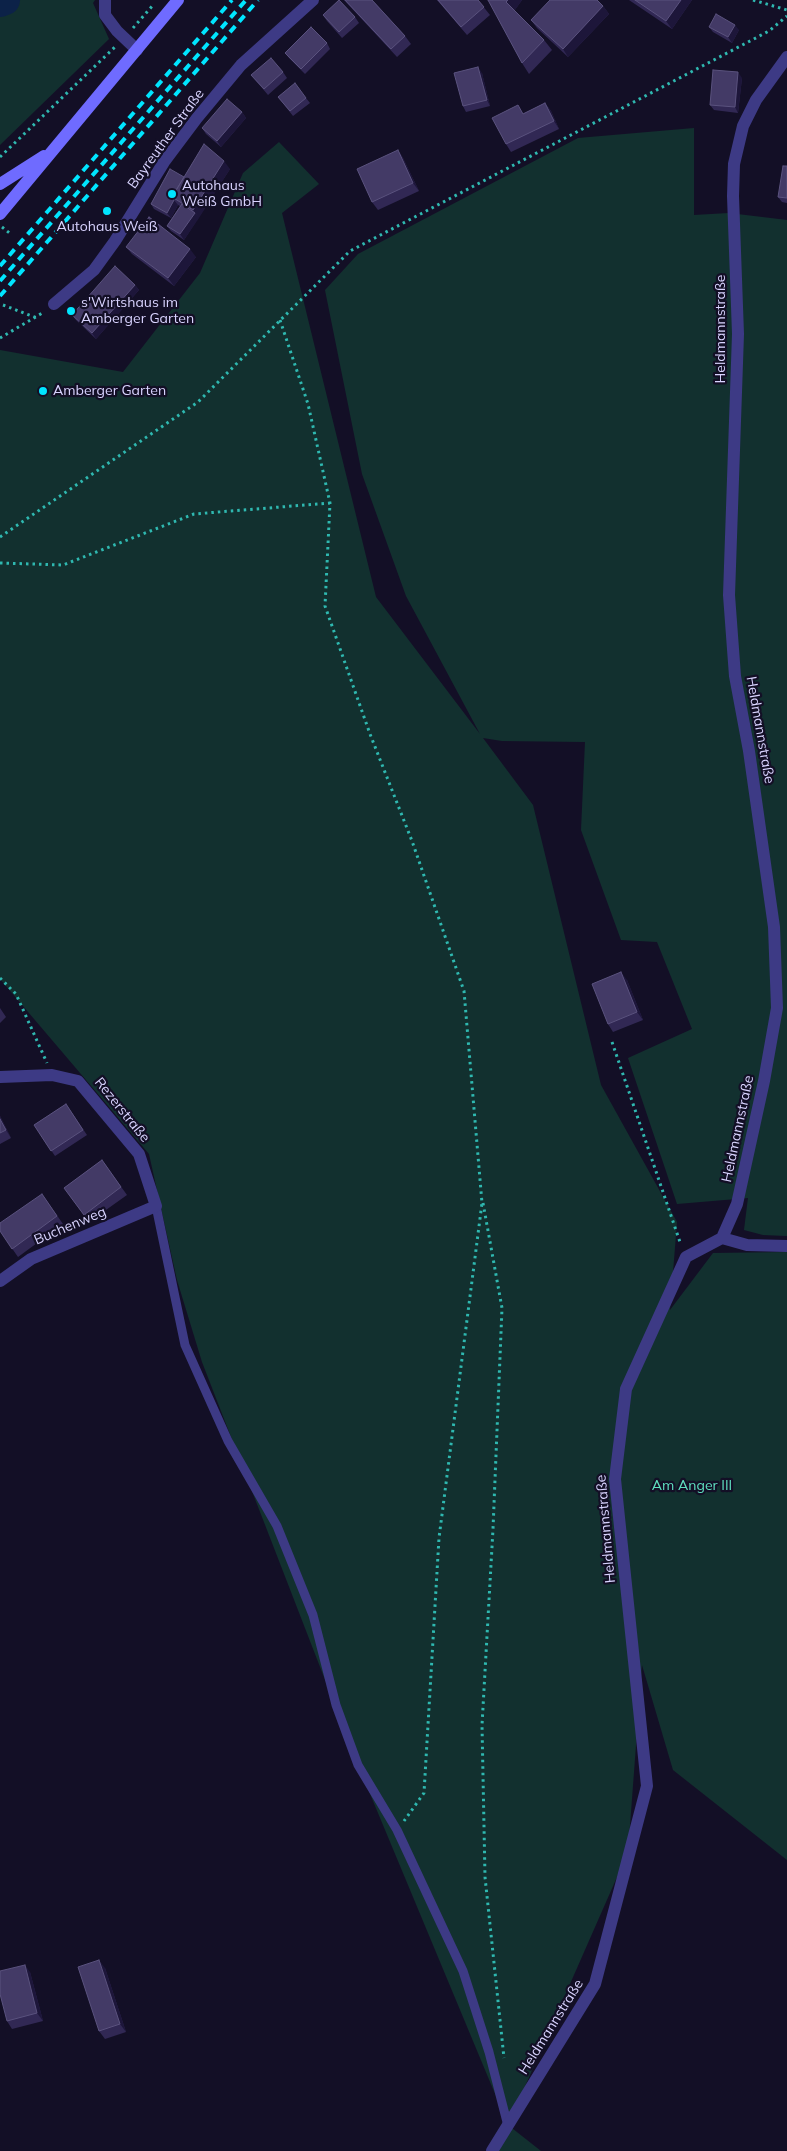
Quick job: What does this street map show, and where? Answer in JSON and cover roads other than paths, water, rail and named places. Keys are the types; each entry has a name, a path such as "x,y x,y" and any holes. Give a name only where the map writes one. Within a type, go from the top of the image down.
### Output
{"main road":[{"path":"0,214 178,0"},
{"path":"0,184 54,149"}],"street":[{"path":"105,0 105,15 137,50"},
{"name":"Bayreuther Straße","path":"54,304 94,270 115,241 164,162 197,118 241,65 313,0"},
{"name":"Heldmannstraße","path":"492,2151 595,1984 647,1786 615,1479 626,1389 686,1257 722,1238 737,1204 764,1081 777,1008 774,926 749,751 735,676 728,596 738,325 733,196 734,164 743,126 756,100 787,57"},
{"name":"Rezerstraße","path":"0,1077 52,1075 78,1080 139,1154 156,1206"},
{"name":"Buchenweg","path":"0,1281 31,1259 156,1206"},
{"path":"722,1238 747,1245 787,1246"}],"lane":[{"path":"156,1206 185,1345 228,1441 277,1526 313,1615 336,1705 358,1765 398,1830 463,1972 489,2052 508,2126"}],"waterway":[{"path":"0,2 5,0"}],"railway":[{"path":"0,266 232,0"},
{"path":"0,281 246,0"},
{"path":"0,296 258,0"}],"place":[{"name":"Autohaus Weiß GmbH","path":"172,194"},
{"name":"Autohaus Weiß","path":"107,211"},
{"name":"s'Wirtshaus im Amberger Garten","path":"71,311"},
{"name":"Amberger Garten","path":"43,391"}],"park label":[{"name":"Am Anger III","path":"692,1486"}]}
